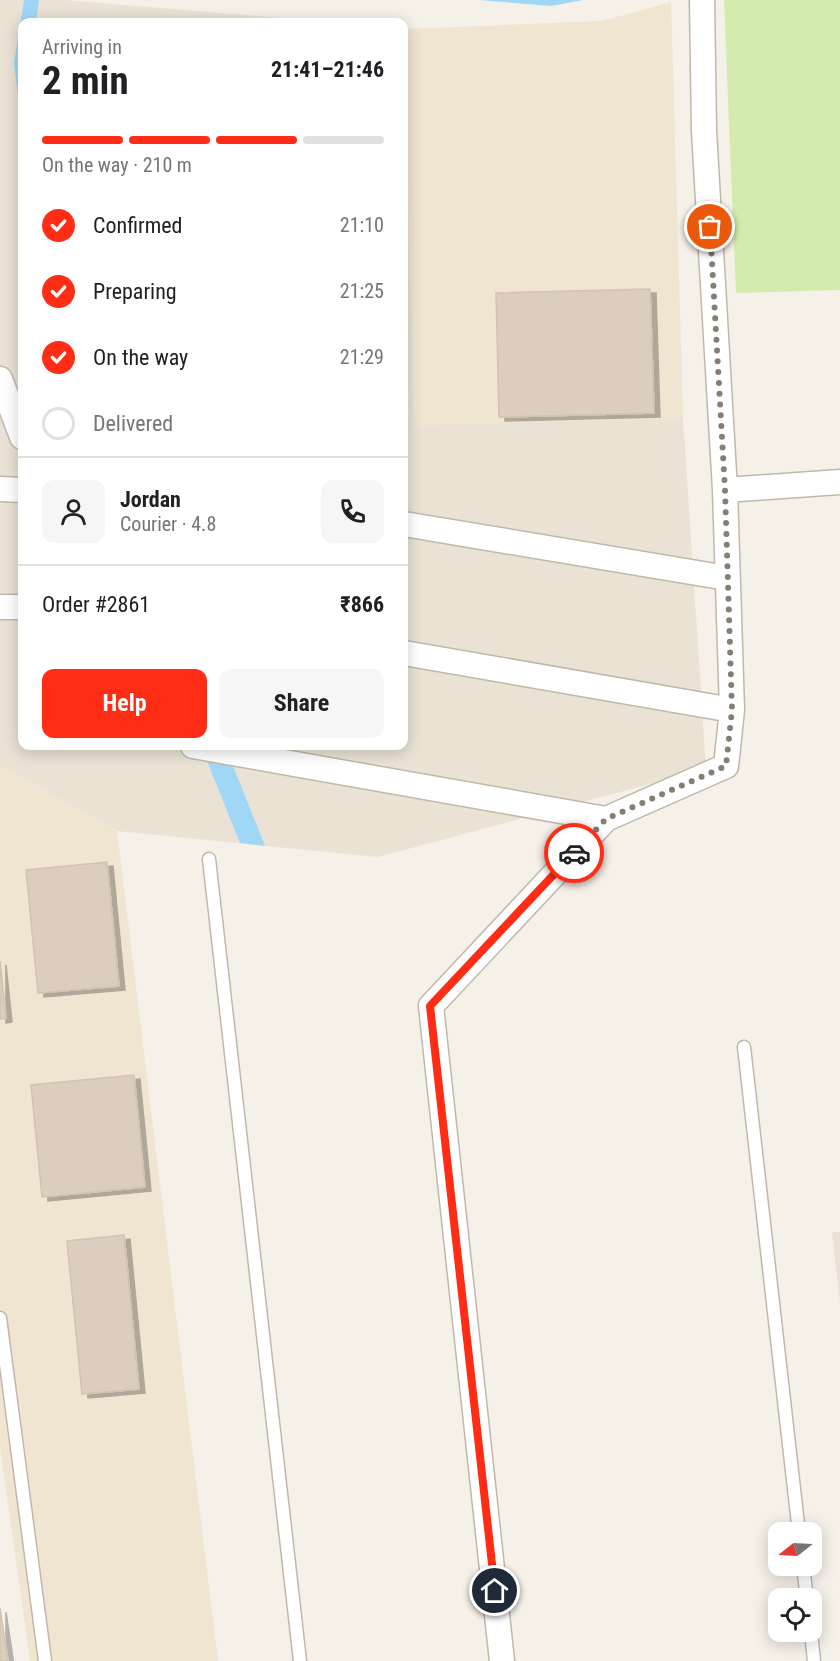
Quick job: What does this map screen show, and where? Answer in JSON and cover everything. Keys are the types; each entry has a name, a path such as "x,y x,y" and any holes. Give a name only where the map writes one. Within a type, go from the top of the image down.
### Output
{"street":[{"path":"502,1661 430,1006 606,819 726,766 732,710 725,490 704,131 702,0"},
{"path":"0,379 18,426"},
{"path":"725,490 840,482"},
{"path":"0,489 18,490"},
{"path":"408,525 727,578"},
{"path":"0,606 18,607"},
{"path":"408,654 732,710"},
{"path":"238,750 282,754 606,819"}],"lane":[{"path":"209,859 300,1661"},
{"path":"744,1047 799,1522"},
{"path":"0,1318 45,1661"},
{"path":"812,1642 814,1661"}],"shaded area":[{"path":"0,0 65,0 280,18 18,18 18,750 408,750 408,188 415,425 683,418 706,769 378,857 117,831 8,769 0,768"},
{"path":"671,2 683,418 415,426 408,173 408,29 602,21"},
{"path":"0,768 8,769 117,831 218,1661 30,1661 0,1446"},
{"path":"832,1232 840,1232 840,1303"}],"green space":[{"path":"724,0 840,0 840,290 736,293"}],"water":[{"path":"24,0 39,0 37,18 21,18"},
{"path":"479,0 583,0 551,6"},
{"path":"18,38 18,96 14,63"},
{"path":"203,750 227,750 265,846 240,843"}],"building":[{"path":"650,289 654,413 499,417 496,293"},
{"path":"107,862 119,986 38,993 26,870"},
{"path":"0,961 6,1018 0,1019"},
{"path":"134,1075 145,1187 42,1197 31,1085"},
{"path":"124,1235 139,1389 82,1394 67,1241"},
{"path":"0,1608 8,1661 0,1661"}],"way so far":[{"path":"574,853 606,819 726,766 732,710 725,490 710,227"}],"route":[{"path":"495,1591 430,1006 574,853"}]}
